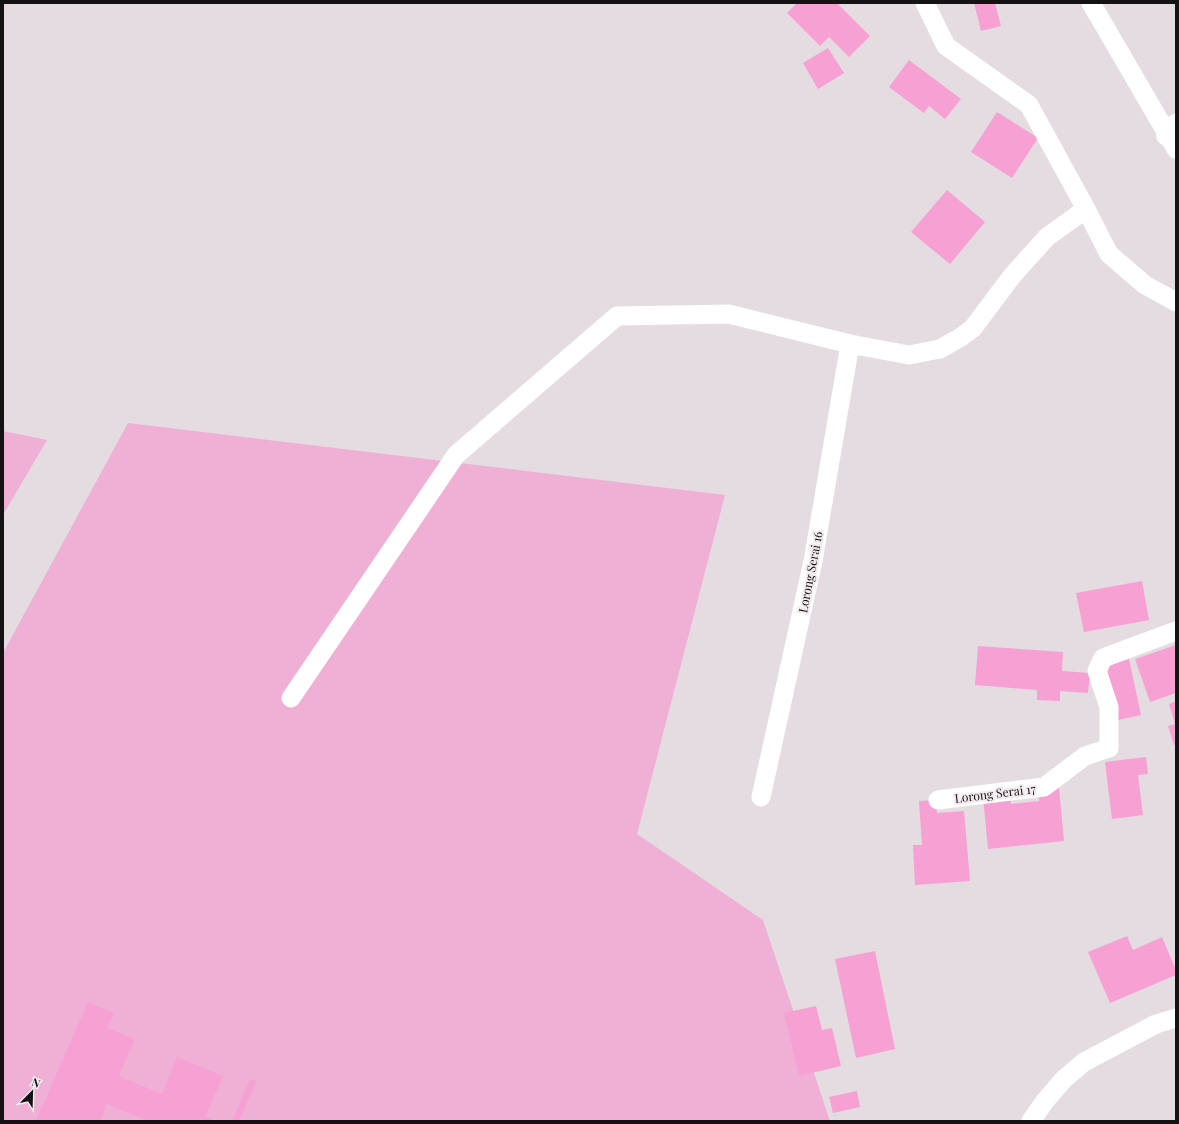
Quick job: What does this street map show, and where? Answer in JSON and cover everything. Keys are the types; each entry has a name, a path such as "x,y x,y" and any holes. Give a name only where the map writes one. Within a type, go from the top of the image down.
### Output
{"street":[{"path":"925,3 946,46 1029,105 1109,254 1145,285 1176,302"},
{"path":"1091,3 1173,136"},
{"path":"291,698 456,455 617,316 729,314 850,344 909,355 940,349 973,328 1012,276 1047,237 1086,209"},
{"name":"Lorong Serai 16","path":"761,797 813,562 850,344"},
{"name":"Lorong Serai 17","path":"938,800 1044,787 1085,756 1108,748 1109,707 1097,671 1102,658 1176,631"},
{"path":"1031,1121 1045,1101 1064,1079 1084,1062 1156,1024 1176,1018"}],"shaded area":[{"path":"128,423 725,495 637,834 763,920 830,1121 3,1121 3,653"},
{"path":"3,431 47,440 3,515"}],"building":[{"path":"797,3 837,3 870,36 849,57 829,37 820,46 787,13"},
{"path":"974,3 995,3 1001,26 981,31"},
{"path":"828,48 844,73 818,89 803,63"},
{"path":"909,60 961,99 945,119 929,106 924,113 889,87"},
{"path":"997,112 1038,138 1012,178 971,152"},
{"path":"947,190 985,222 950,264 911,232"},
{"path":"1142,581 1149,620 1084,632 1076,593"},
{"path":"1176,645 1176,693 1150,702 1135,659"},
{"path":"978,646 1063,652 1062,671 1090,673 1088,693 1060,691 1060,701 1037,700 1037,690 975,685"},
{"path":"1129,659 1141,715 1118,720 1106,664"},
{"path":"1176,701 1176,745 1174,745 1168,726 1175,724 1169,704"},
{"path":"1146,757 1148,774 1138,775 1143,815 1112,819 1105,762"},
{"path":"1059,788 1064,841 988,849 983,797 1010,794 1011,804 1039,801 1038,791"},
{"path":"936,800 937,813 964,811 970,881 915,885 913,845 922,845 919,801"},
{"path":"1127,936 1133,950 1162,937 1176,970 1176,975 1110,1003 1088,952"},
{"path":"875,951 895,1049 856,1058 835,959"},
{"path":"88,1002 114,1013 107,1028 135,1039 119,1076 162,1094 177,1057 223,1076 205,1117 215,1121 148,1121 107,1104 100,1121 36,1121"},
{"path":"816,1006 822,1030 832,1028 841,1066 799,1076 784,1013"},
{"path":"250,1079 256,1082 239,1121 232,1121"},
{"path":"857,1091 860,1107 833,1113 829,1097"}]}
